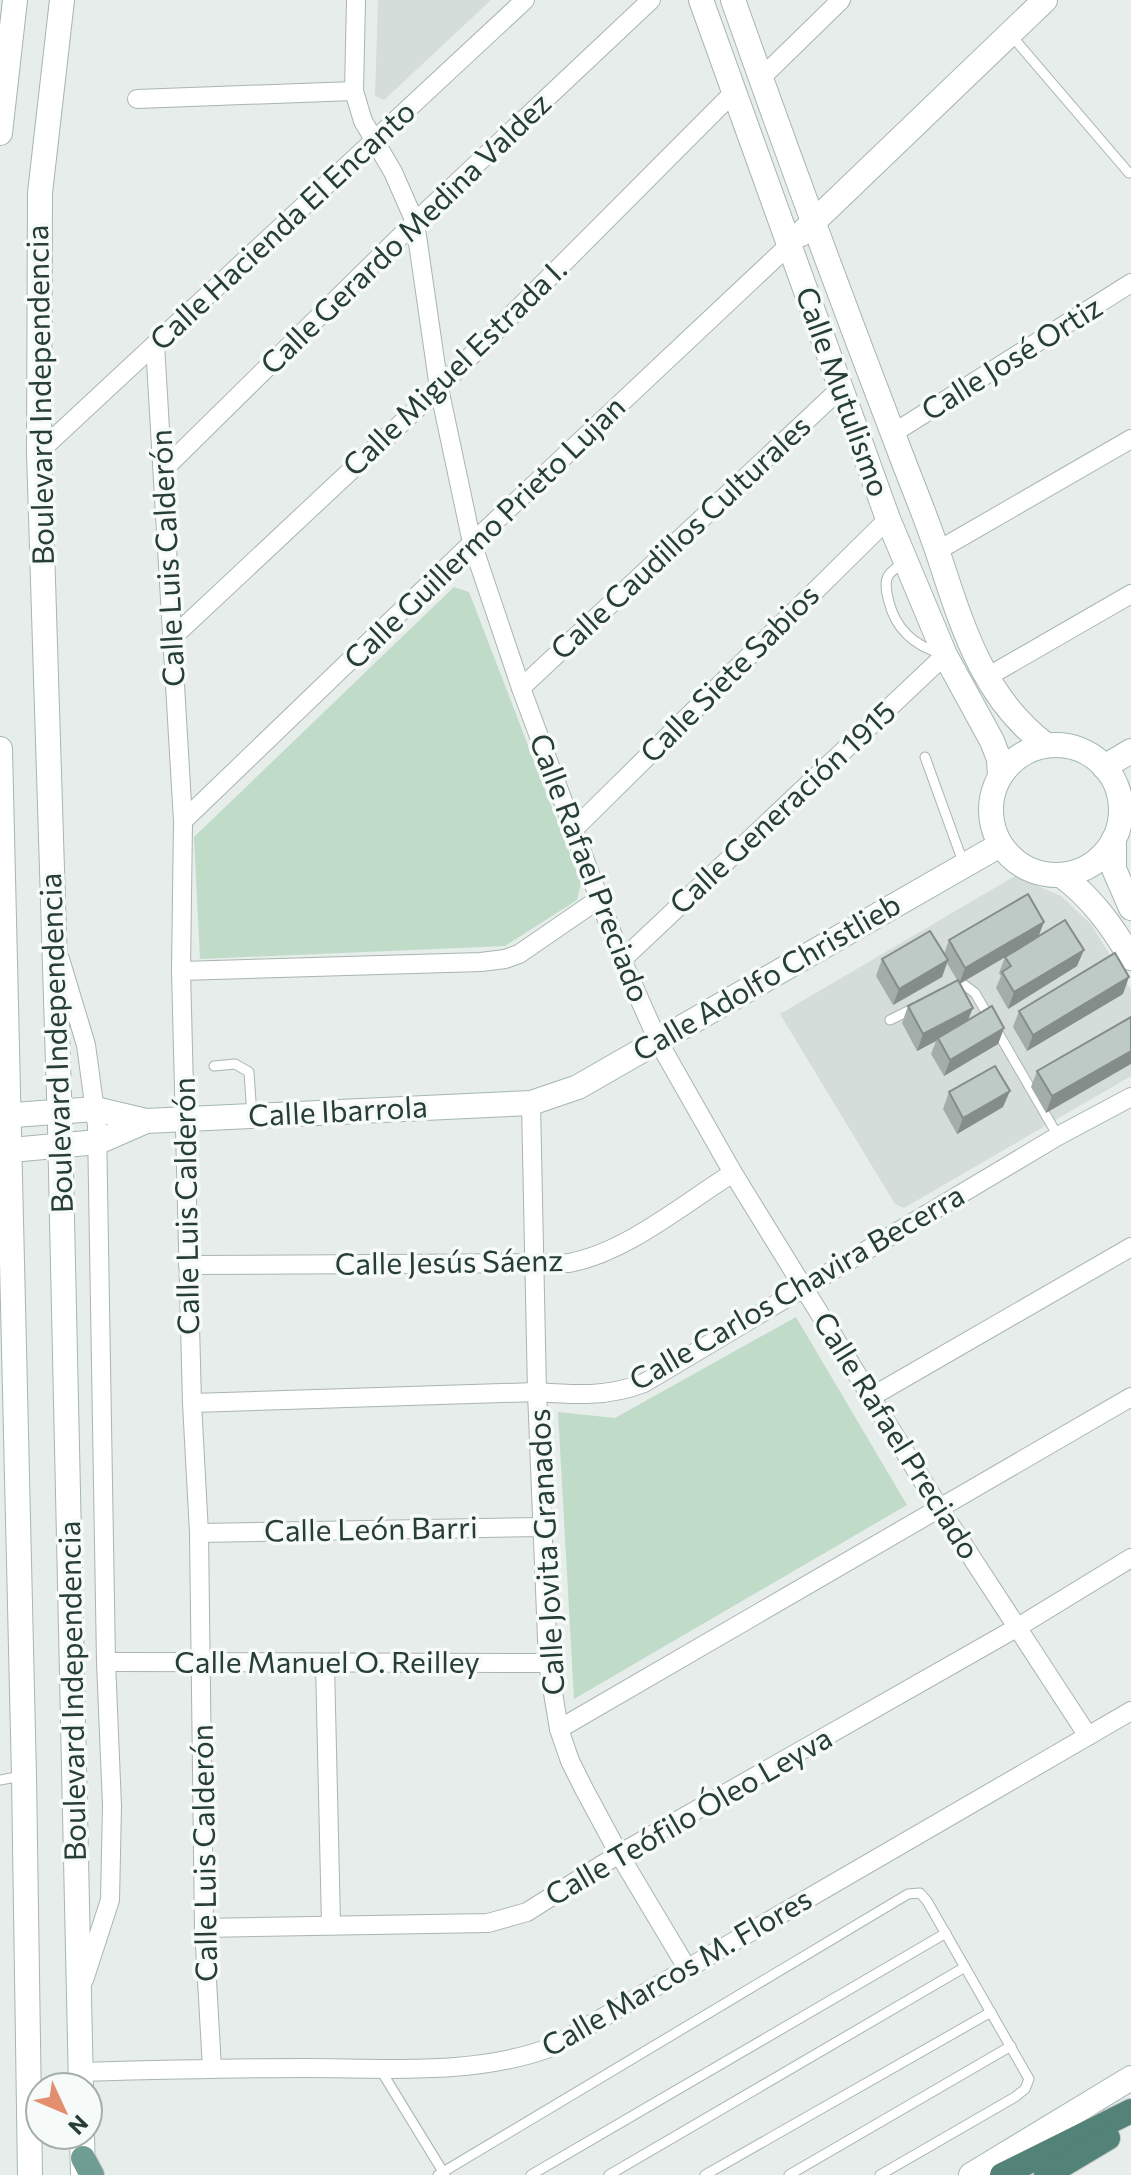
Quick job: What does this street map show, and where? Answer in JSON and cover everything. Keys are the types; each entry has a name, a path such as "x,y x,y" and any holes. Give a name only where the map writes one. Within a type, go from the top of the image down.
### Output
{"highway":[{"path":"1002,2175 1131,2111"},
{"path":"1046,2175 1131,2125"}],"main road":[{"path":"0,133 15,0"},
{"name":"Boulevard Independencia","path":"62,0 40,193 39,452 61,1147 80,2071"},
{"name":"Calle Mutulismo","path":"701,0 888,519 945,655 992,741 999,759 1000,776"},
{"name":"Calle Mutulismo","path":"733,0 813,224 937,551 958,617 1003,704 1024,728 1046,745"},
{"path":"788,246 1045,0"},
{"path":"1046,745 1065,745 1095,757 1126,801 1114,839 1101,857 1082,870 1061,875 1026,869 1011,859 1000,845 992,826 990,806 994,785 1000,776 1015,758 1046,745"},
{"name":"Boulevard Independencia","path":"0,749 12,1778 30,2175"},
{"path":"1104,767 1131,751"},
{"path":"1114,839 1114,869 1131,908"},
{"name":"Calle Adolfo Christlieb","path":"531,1103 578,1087 1000,845"},
{"path":"1061,875 1084,893 1103,915 1131,958"},
{"name":"Calle Ibarrola","path":"4,1116 95,1109 146,1121 531,1103"},
{"name":"Calle Ibarrola","path":"4,1151 98,1142 146,1121"},
{"path":"971,2175 1131,2078"}],"street":[{"name":"Calle Rafael Preciado","path":"356,0 354,91 363,121 393,172 415,222 439,388 472,543 521,688 622,960 658,1041 733,1173 940,1509 1088,1736"},
{"name":"Calle Hacienda El Encanto","path":"39,452 525,0"},
{"name":"Calle Gerardo Medina Valdez","path":"163,470 415,222 651,0"},
{"path":"761,78 841,0"},
{"path":"137,99 354,91"},
{"name":"Calle Miguel Estrada I.","path":"172,638 439,388 733,93"},
{"name":"Calle Guillermo Prieto Lujan","path":"183,821 472,543 788,246"},
{"name":"Calle José Ortiz","path":"892,434 1131,283"},
{"name":"Calle Luis Calderón","path":"155,344 183,821 181,971 192,1403 199,1533 204,1928 212,2068"},
{"name":"Calle Caudillos Culturales","path":"521,688 841,388"},
{"path":"937,551 1131,439"},
{"name":"Calle Siete Sabios","path":"573,830 888,519"},
{"path":"987,677 1131,594"},
{"name":"Calle Generación 1915","path":"622,960 945,655"},
{"path":"181,971 505,959 529,948 599,899"},
{"path":"55,943 83,1033 98,1142 106,1662 112,1806 110,1900 80,1991"},
{"name":"Calle Carlos Chavira Becerra","path":"537,1392 590,1395 627,1390 644,1383 1058,1136 1131,1097"},
{"name":"Calle Jovita Granados","path":"531,1103 537,1392 548,1663 559,1729 570,1761 619,1854 687,1968"},
{"name":"Calle Jesús Sáenz","path":"188,1265 535,1265 592,1259 625,1242 733,1173"},
{"path":"871,1397 1131,1247"},
{"path":"192,1403 537,1392"},
{"path":"559,1729 1131,1397"},
{"name":"Calle León Barri","path":"199,1533 542,1527"},
{"name":"Calle Teófilo Óleo Leyva","path":"204,1928 488,1923 527,1912 619,1854 1018,1627 1131,1558"},
{"name":"Calle Manuel O. Reilley","path":"106,1662 548,1663"},
{"path":"325,1664 331,1924"},
{"name":"Calle Marcos M. Flores","path":"104,2078 212,2068 461,2066 526,2057 552,2047 1131,1711"}],"lane":[{"path":"1010,34 1129,173"},
{"path":"906,560 888,576 886,589 893,617 910,639 923,648 945,655"},
{"path":"925,757 964,866"},
{"path":"944,993 963,984 972,988 1058,1136"},
{"path":"890,1020 931,1000"},
{"path":"214,1066 235,1064 249,1072 252,1116"},
{"path":"380,2068 442,2174 908,1894 920,1893 1029,2079 1025,2089 880,2175"},
{"path":"531,2175 946,1933"},
{"path":"609,2175 965,1967"},
{"path":"705,2175 991,2012"},
{"path":"789,2175 1011,2046"}],"shaded area":[{"path":"378,0 491,0 384,100 375,96"},
{"path":"1015,876 1061,896 1091,924 1131,990 1131,1076 904,1208 895,1204 780,1014"}],"green space":[{"path":"454,587 469,592 581,883 577,900 505,946 200,959 194,837"},
{"path":"796,1317 907,1505 574,1699 558,1412 615,1418"}],"building":[{"path":"1028,894 1044,922 965,968 949,940"},
{"path":"1065,920 1084,950 1014,992 1002,972 1011,966 1005,957"},
{"path":"930,931 948,960 899,989 882,959"},
{"path":"1115,953 1129,977 1033,1035 1019,1011"},
{"path":"958,980 973,1008 923,1034 908,1006"},
{"path":"992,1006 1004,1028 950,1060 938,1038"},
{"path":"1131,1017 1131,1051 1052,1096 1037,1071"},
{"path":"995,1066 1010,1091 963,1118 949,1092"}]}
